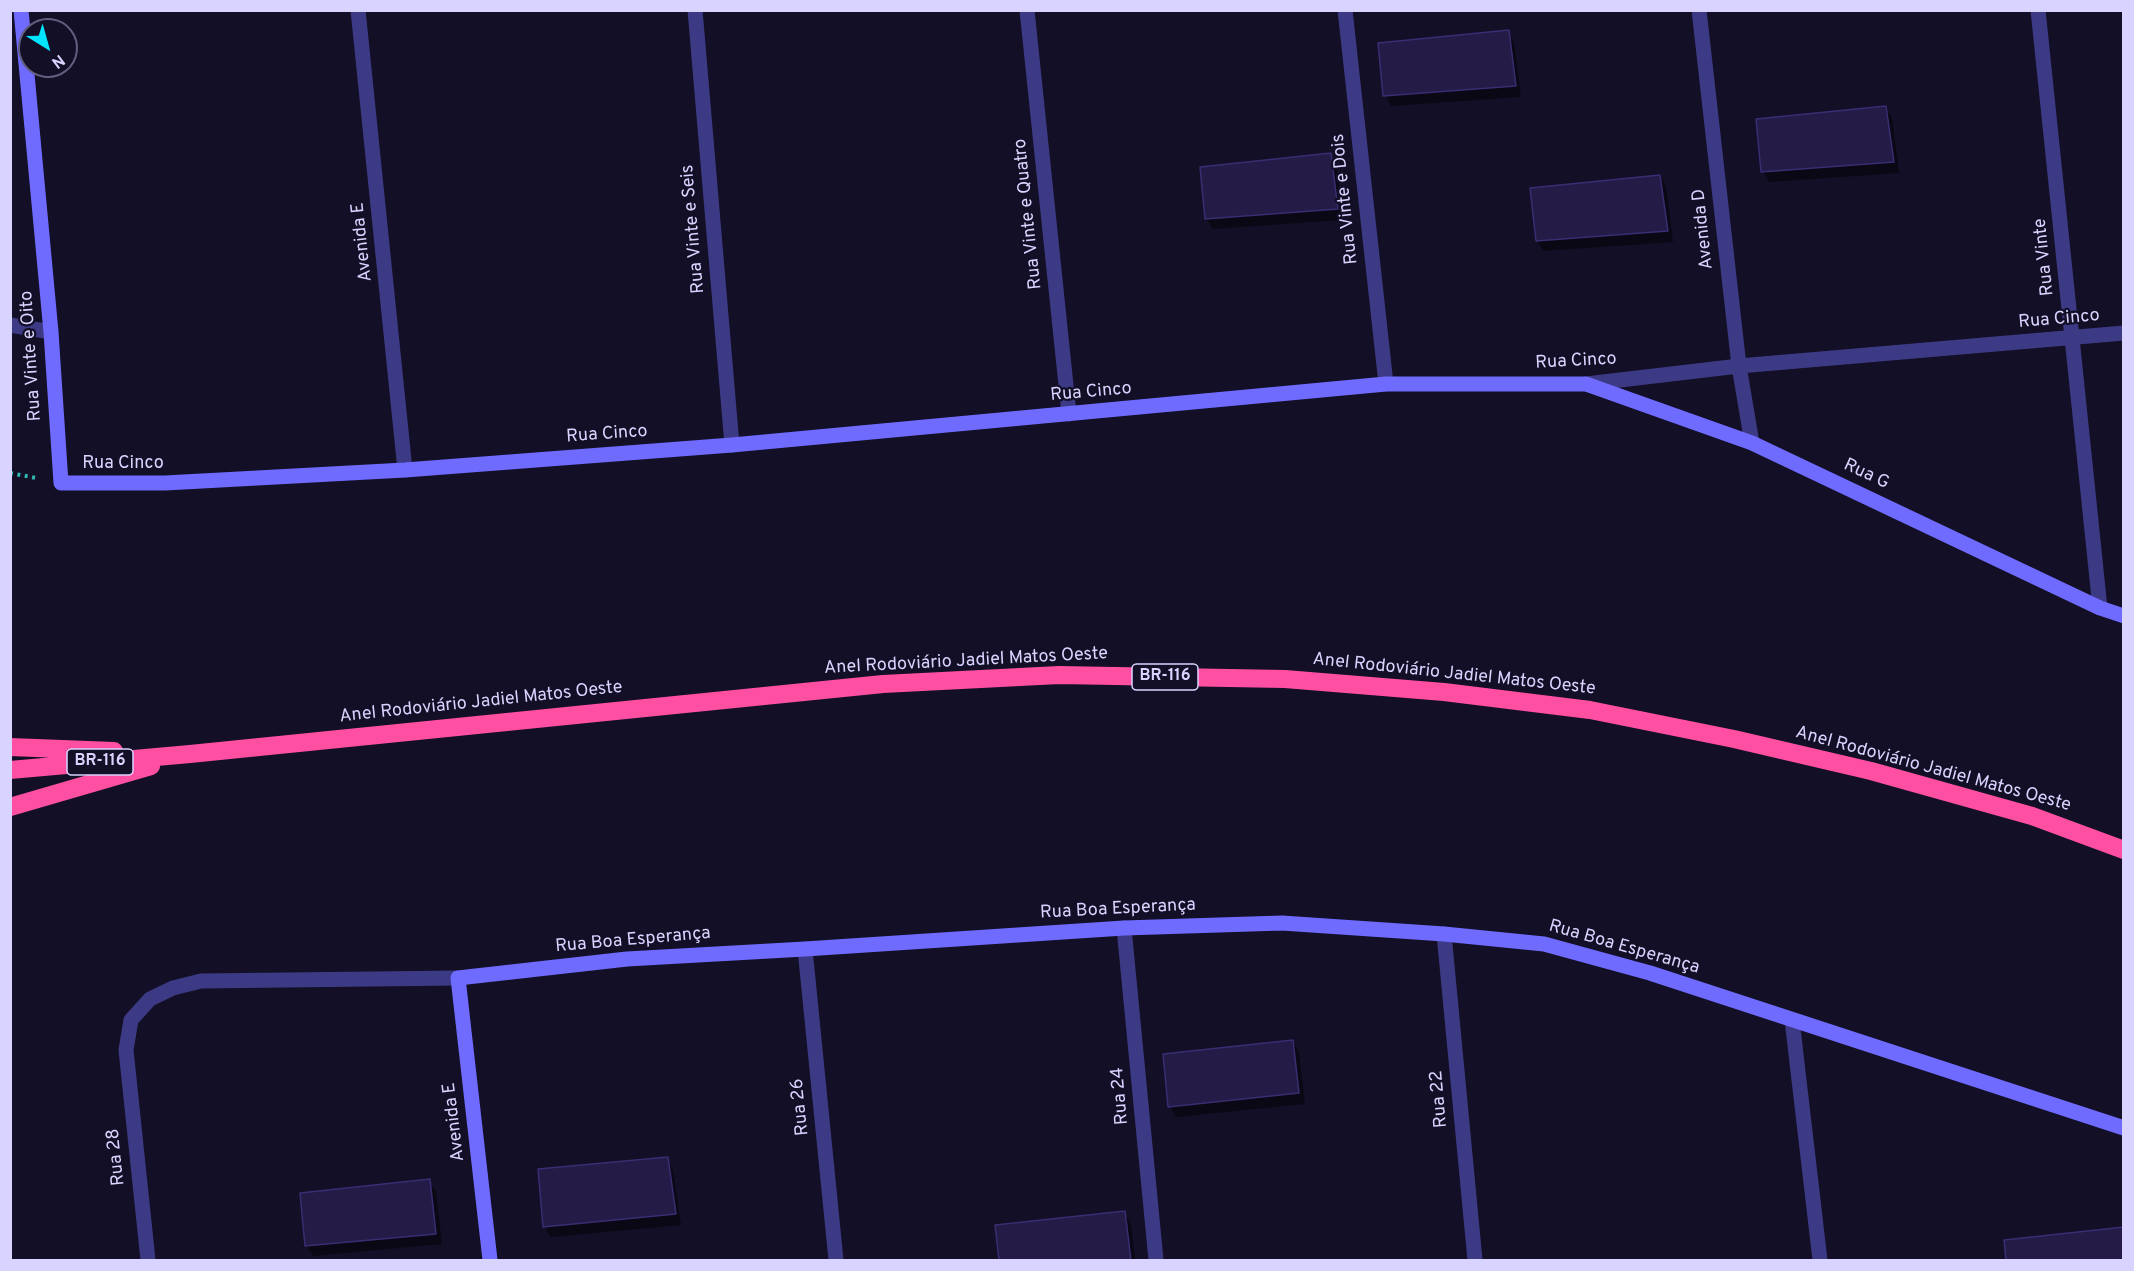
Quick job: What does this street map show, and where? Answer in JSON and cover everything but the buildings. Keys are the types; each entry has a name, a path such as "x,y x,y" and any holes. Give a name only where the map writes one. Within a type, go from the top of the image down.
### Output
{"highway":[{"name":"Anel Rodoviário Jadiel Matos Oeste","path":"10,770 883,684 1059,675 1285,679 1444,692 1590,710 1734,739 1871,771 2032,816 2124,850"},
{"path":"10,747 190,754"},
{"path":"10,807 190,754"}],"street":[{"name":"Rua Vinte e Oito","path":"21,10 51,332 61,483"},
{"name":"Avenida E","path":"358,10 405,470"},
{"name":"Rua Vinte e Seis","path":"695,10 732,445"},
{"name":"Rua Vinte e Quatro","path":"1027,10 1069,414"},
{"name":"Rua Vinte e Dois","path":"1346,10 1386,384"},
{"name":"Avenida D","path":"1699,10 1738,366 1752,443"},
{"name":"Rua Vinte","path":"2038,10 2100,608"},
{"path":"10,325 51,332"},
{"name":"Rua Cinco","path":"61,483 165,483 405,470 732,445 1386,384 1586,384 1738,366 2124,333"},
{"name":"Rua G","path":"1586,384 1752,443 2100,608 2124,616"},
{"name":"Rua Boa Esperança","path":"126,1050 131,1020 150,999 173,988 201,981 458,978 627,958 1124,928 1282,923 1444,934 1544,944 1650,973 2124,1128"},
{"name":"Rua 24","path":"1124,928 1156,1260"},
{"name":"Rua 22","path":"1444,934 1475,1260"},
{"name":"Rua 26","path":"805,949 836,1260"},
{"name":"Avenida E","path":"458,978 490,1260"},
{"path":"1792,1020 1820,1260"},
{"name":"Rua 28","path":"126,1050 148,1260"}]}
